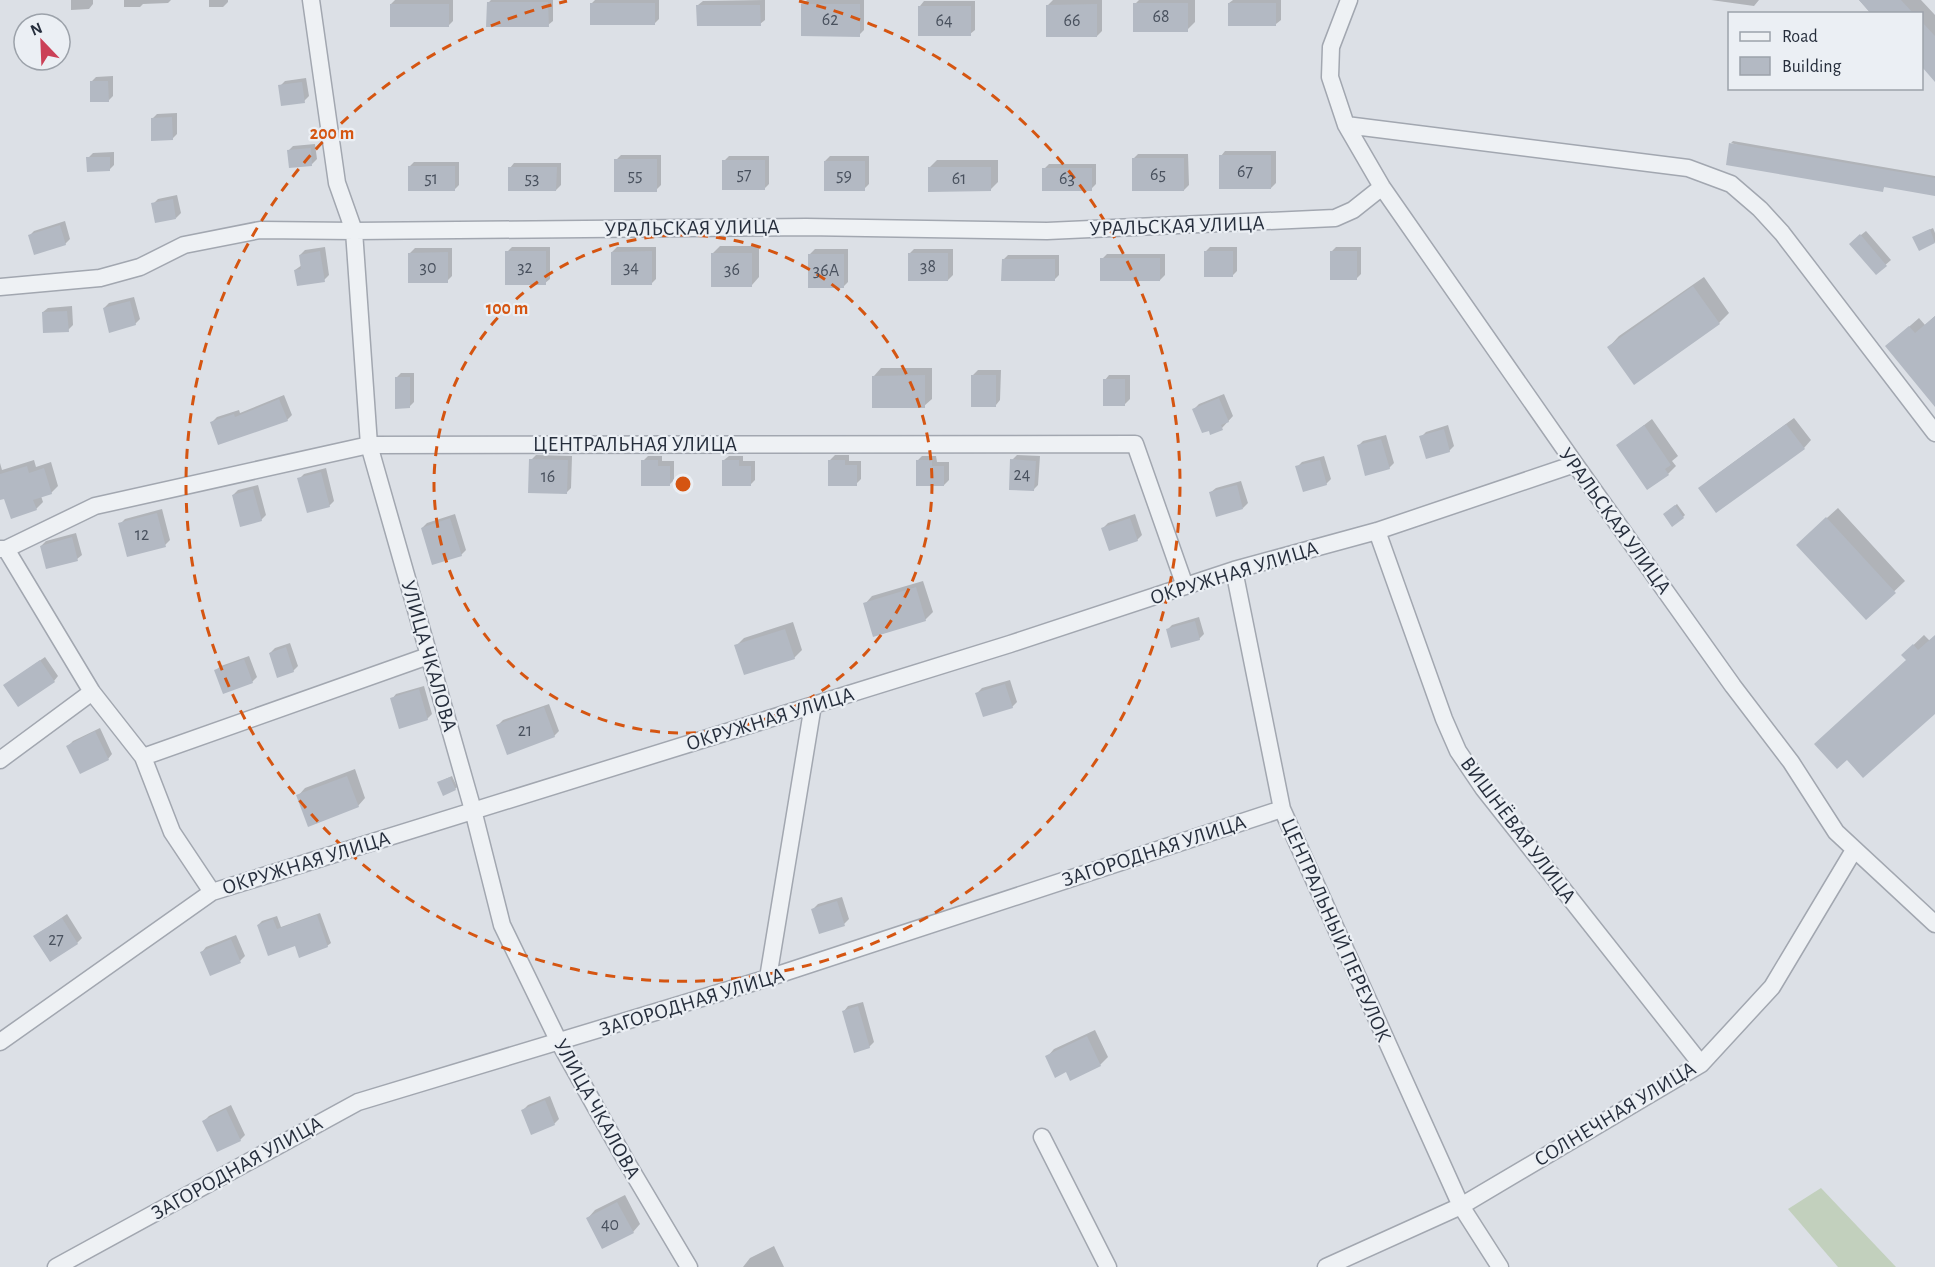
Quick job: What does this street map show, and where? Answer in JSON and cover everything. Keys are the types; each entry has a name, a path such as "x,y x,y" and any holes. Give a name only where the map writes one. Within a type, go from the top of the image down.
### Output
{"street":[{"name":"УЛИЦА ЧКАЛОВА","path":"311,0 337,183 354,231 369,445 474,810 502,925 559,1042 689,1267"},
{"name":"УРАЛЬСКАЯ УЛИЦА","path":"1349,0 1331,47 1330,77 1346,125 1382,187 1575,464 1733,686 1791,762 1836,832 1935,924"},
{"path":"1346,125 1688,168 1731,184 1760,209 1782,233 1935,433"},
{"name":"УРАЛЬСКАЯ УЛИЦА","path":"0,287 100,278 140,267 184,245 260,230 806,227 1047,231 1259,223 1335,218 1353,210 1382,187"},
{"name":"ЦЕНТРАЛЬНАЯ УЛИЦА","path":"3,549 95,506 369,445 1135,444 1185,586"},
{"name":"ОКРУЖНАЯ УЛИЦА","path":"0,1042 212,892 1010,644 1234,570 1377,531 1575,464"},
{"name":"ВИШНЁВАЯ УЛИЦА","path":"1377,531 1444,719 1458,751 1483,788 1701,1064"},
{"path":"3,549 92,692 143,757 172,832 212,892"},
{"name":"ЦЕНТРАЛЬНЫЙ ПЕРЕУЛОК","path":"1234,570 1282,809 1461,1206 1500,1267"},
{"path":"143,757 428,656"},
{"path":"0,760 92,692"},
{"path":"768,978 813,705"},
{"name":"ЗАГОРОДНАЯ УЛИЦА","path":"56,1267 358,1102 768,978 1282,809"},
{"name":"СОЛНЕЧНАЯ УЛИЦА","path":"1326,1267 1461,1206 1701,1064 1772,987 1854,850"},
{"path":"1042,1137 1108,1267"}],"green space":[{"path":"1821,1188 1896,1267 1838,1267 1788,1209"}],"building":[{"path":"1859,0 1901,0 1912,12 1869,12"},
{"path":"487,2 548,2 549,27 486,27"},
{"path":"590,3 655,3 655,25 590,25"},
{"path":"1133,3 1188,3 1188,32 1133,32"},
{"path":"1228,3 1276,3 1276,26 1228,26"},
{"path":"390,4 449,4 449,27 390,27"},
{"path":"801,4 860,4 860,37 801,36"},
{"path":"1097,4 1097,37 1046,37 1046,5"},
{"path":"696,5 760,5 761,26 697,26"},
{"path":"918,6 971,6 971,36 918,36"},
{"path":"1923,23 1935,36 1935,82 1923,68"},
{"path":"90,81 108,81 109,102 90,102"},
{"path":"302,82 305,103 281,106 278,85"},
{"path":"172,117 173,140 151,141 151,118"},
{"path":"1729,143 1935,178 1935,196 1884,187 1883,192 1726,165"},
{"path":"311,148 312,166 289,168 287,150"},
{"path":"1219,155 1271,155 1271,189 1219,189"},
{"path":"86,157 110,157 110,171 87,172"},
{"path":"1132,158 1184,158 1184,191 1132,191"},
{"path":"614,159 657,159 657,192 614,192"},
{"path":"722,160 765,160 765,190 722,190"},
{"path":"824,161 865,161 865,191 824,191"},
{"path":"408,166 455,166 455,191 408,191"},
{"path":"508,167 557,167 556,191 508,191"},
{"path":"928,167 991,167 991,191 928,192"},
{"path":"1042,168 1092,168 1092,191 1042,191"},
{"path":"173,199 176,219 155,223 151,203"},
{"path":"60,225 66,245 34,255 28,235"},
{"path":"1930,229 1935,243 1919,251 1912,237"},
{"path":"1860,234 1887,266 1876,275 1849,244"},
{"path":"320,251 325,282 297,286 294,270 301,269 299,255"},
{"path":"505,251 546,251 546,285 505,285"},
{"path":"652,251 652,285 611,285 611,252"},
{"path":"1204,251 1233,251 1233,277 1204,277"},
{"path":"1330,251 1357,251 1357,280 1330,280"},
{"path":"448,252 448,283 408,283 408,253"},
{"path":"711,253 752,253 752,287 711,287"},
{"path":"908,253 948,253 948,281 908,281"},
{"path":"808,254 844,254 844,288 808,288"},
{"path":"1100,258 1160,258 1160,281 1100,281"},
{"path":"1002,259 1055,259 1055,281 1001,281"},
{"path":"1693,286 1720,324 1634,385 1607,347"},
{"path":"130,301 136,325 109,333 103,308"},
{"path":"67,311 69,332 43,333 42,312"},
{"path":"1935,316 1935,407 1885,346 1909,326 1915,333"},
{"path":"925,375 925,408 872,408 872,376"},
{"path":"971,375 996,375 996,407 971,407"},
{"path":"395,377 410,377 410,408 395,409"},
{"path":"1103,379 1125,379 1125,406 1103,406"},
{"path":"1219,398 1229,422 1221,425 1223,430 1210,435 1209,431 1202,433 1192,409"},
{"path":"279,399 288,421 218,445 210,422 234,414 235,417"},
{"path":"1786,424 1805,449 1716,513 1698,488"},
{"path":"1644,425 1671,465 1665,469 1669,475 1647,490 1616,445"},
{"path":"1444,429 1450,452 1426,459 1419,436"},
{"path":"1381,439 1390,469 1365,476 1357,445"},
{"path":"529,459 568,460 567,494 528,493"},
{"path":"1010,459 1036,461 1034,491 1009,490"},
{"path":"641,460 658,460 658,466 670,466 670,486 641,486"},
{"path":"722,460 739,460 739,466 751,466 751,486 722,486"},
{"path":"828,460 845,460 845,465 857,465 857,486 828,486"},
{"path":"916,460 932,460 932,466 944,466 944,486 916,486"},
{"path":"1320,460 1327,485 1303,492 1295,466"},
{"path":"27,466 29,473 44,468 52,494 33,500 37,510 11,519 4,499 0,500 0,474"},
{"path":"321,472 330,507 307,513 297,478"},
{"path":"1237,485 1243,509 1216,517 1209,492"},
{"path":"253,489 262,521 240,527 232,495"},
{"path":"1675,505 1684,518 1672,527 1663,514"},
{"path":"157,513 166,547 127,557 118,523"},
{"path":"1826,517 1896,593 1866,620 1796,545"},
{"path":"450,518 462,556 432,565 421,528"},
{"path":"1130,518 1138,541 1109,551 1101,528"},
{"path":"72,537 78,561 46,569 40,546"},
{"path":"916,587 926,621 873,637 863,603"},
{"path":"1195,621 1200,640 1171,648 1166,629"},
{"path":"785,629 795,659 744,675 734,645"},
{"path":"1935,635 1935,714 1863,778 1847,760 1837,769 1814,744 1906,660 1901,655 1913,644 1918,650"},
{"path":"286,647 294,672 277,678 269,653"},
{"path":"244,659 253,683 223,694 214,670"},
{"path":"40,660 55,682 18,707 3,685"},
{"path":"1005,684 1013,708 983,717 975,693"},
{"path":"419,689 428,720 399,729 390,698"},
{"path":"544,707 555,737 507,755 496,725"},
{"path":"95,731 109,760 80,774 66,746"},
{"path":"347,776 359,807 308,827 296,795"},
{"path":"450,777 456,790 443,796 437,782"},
{"path":"837,901 845,926 819,934 811,909"},
{"path":"317,915 328,947 299,958 295,946 268,956 257,925 273,919 277,929"},
{"path":"62,918 78,944 50,962 33,936"},
{"path":"231,939 241,963 210,976 200,952"},
{"path":"858,1006 870,1048 854,1053 842,1011"},
{"path":"1087,1036 1101,1066 1070,1081 1066,1072 1055,1078 1045,1056"},
{"path":"545,1100 555,1125 531,1135 521,1110"},
{"path":"226,1109 241,1141 217,1152 202,1121"},
{"path":"617,1202 634,1233 602,1249 586,1218"}]}
